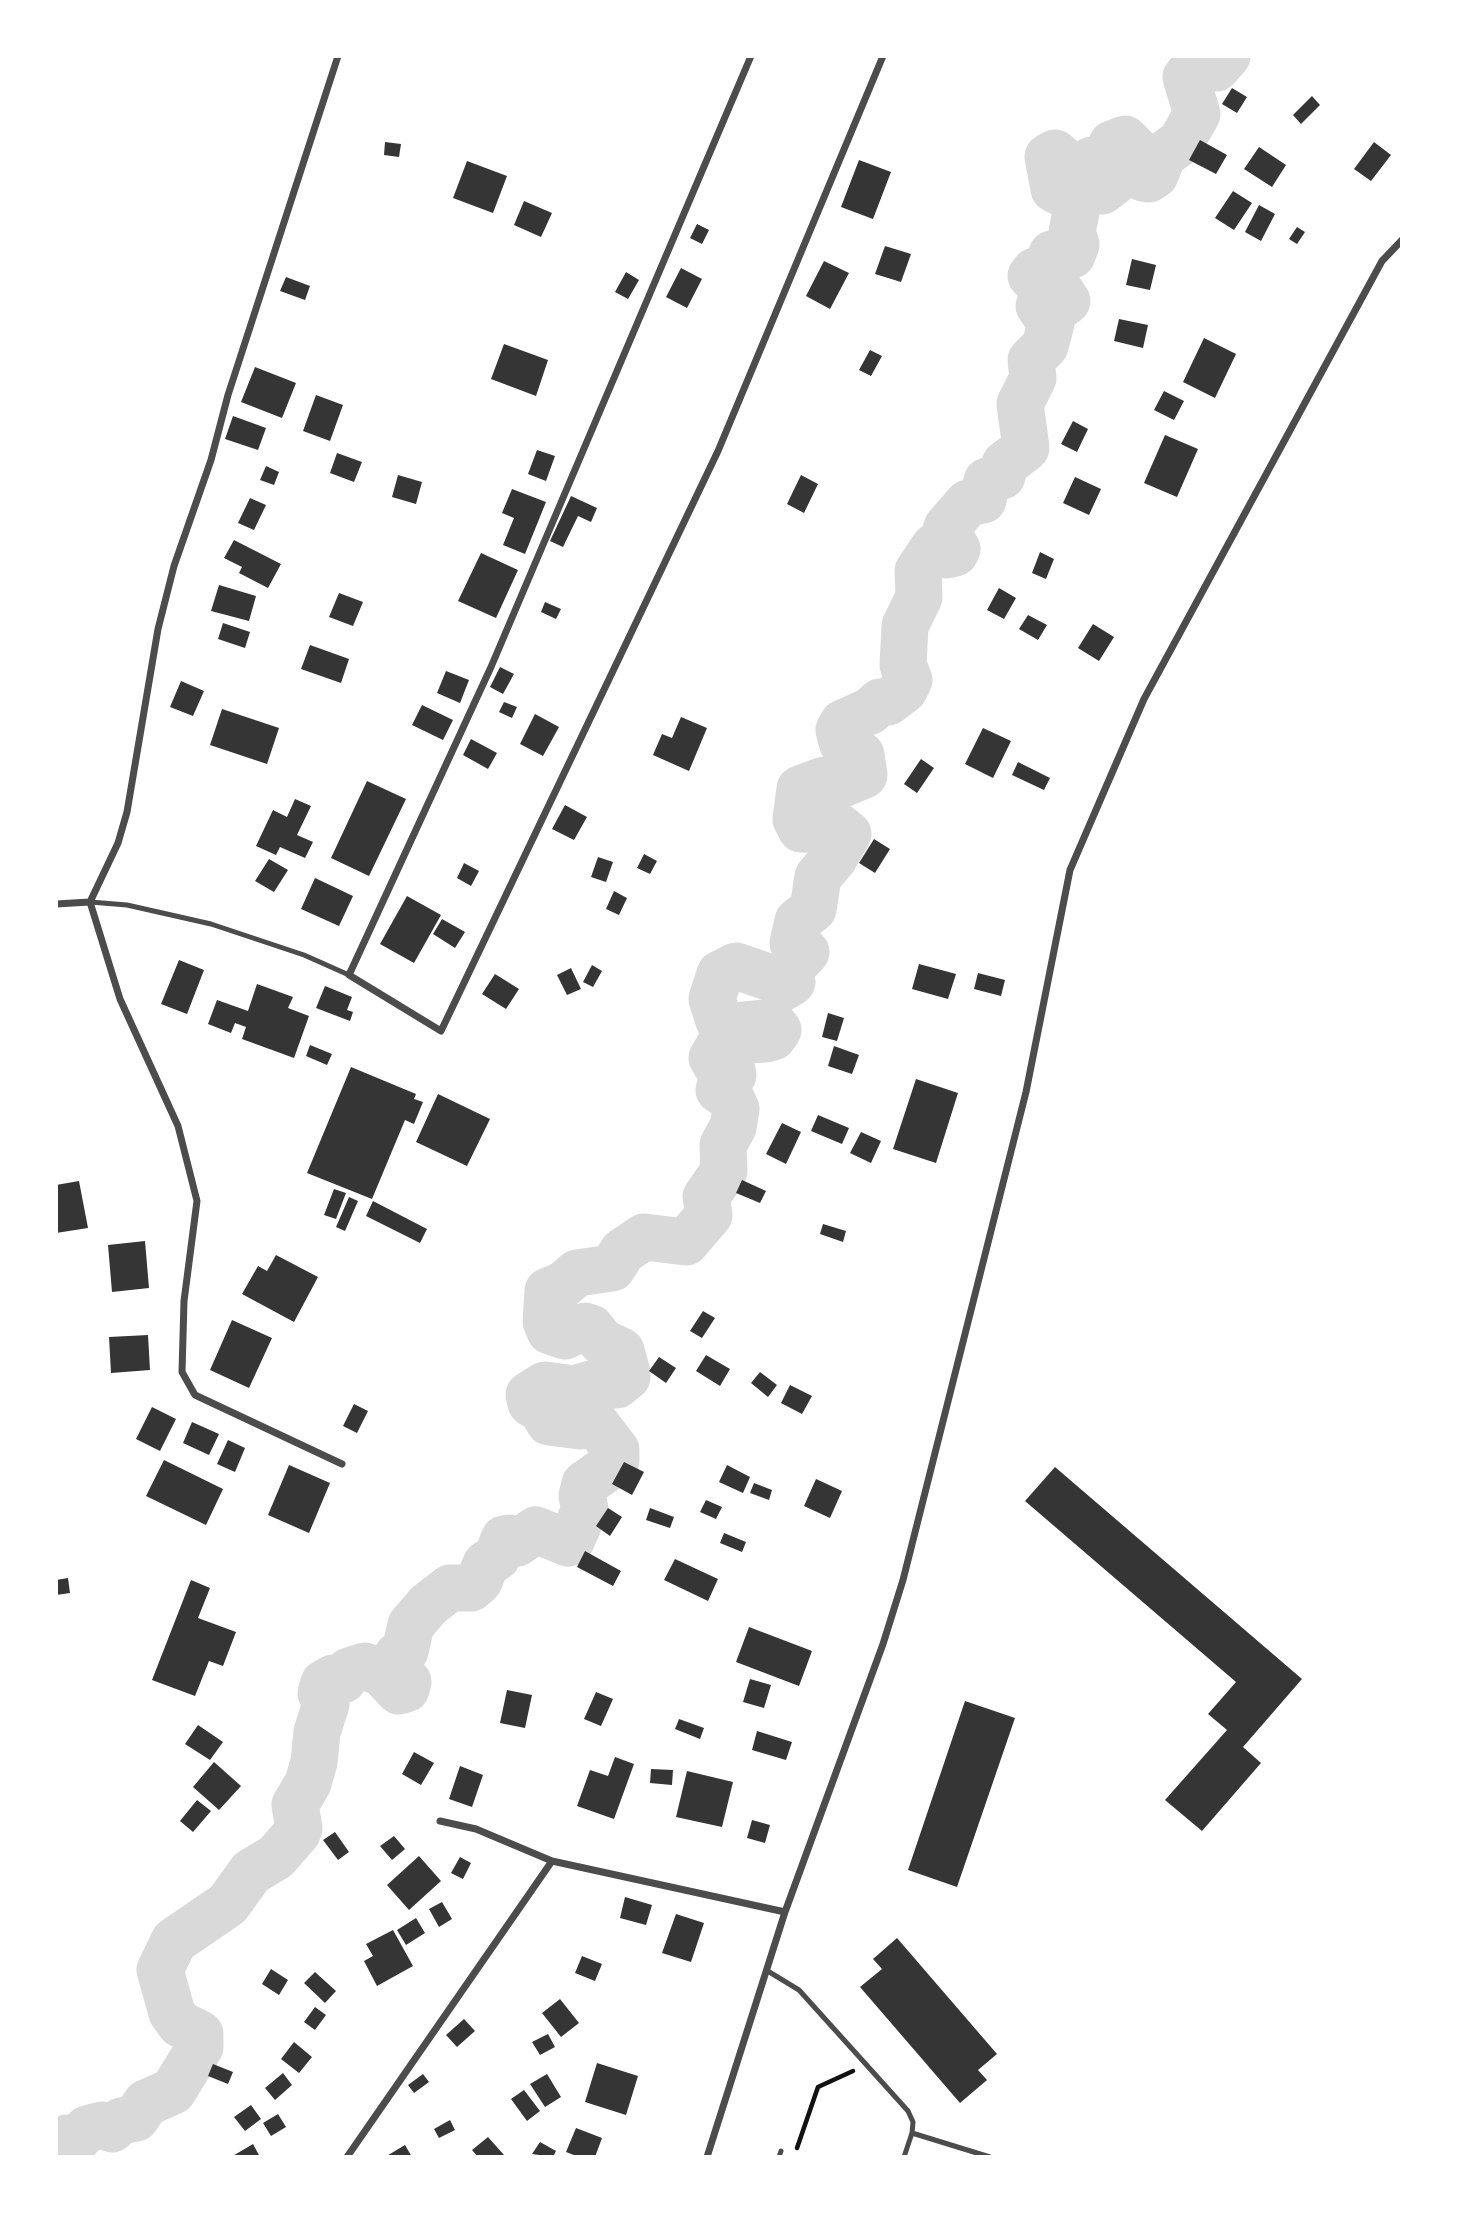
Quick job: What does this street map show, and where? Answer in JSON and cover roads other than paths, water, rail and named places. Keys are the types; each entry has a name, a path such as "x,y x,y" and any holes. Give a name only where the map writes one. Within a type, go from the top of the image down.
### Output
{"street":[{"path":"338,56 228,395 211,460 174,566 158,629 127,812 118,843 90,902 120,999 178,1126 197,1201 184,1301 182,1372 195,1395 342,1464"},
{"path":"751,56 491,667 349,975 441,1031 718,451 883,56"},
{"path":"707,2157 785,1912 883,1644 919,1523 1026,1092 1070,870 1144,699 1382,261 1402,240"},
{"path":"56,904 90,902"},
{"path":"440,1821 476,1829 552,1861 785,1912"},
{"path":"346,2157 552,1861"}],"lane":[{"path":"90,902 127,905 211,925 304,955 349,975"},
{"path":"766,1970 799,1990 908,2111 913,2122 904,2157"},
{"path":"912,2133 990,2157"}],"waterway":[{"path":"56,2156 67,2138 77,2139 87,2129 102,2125 112,2129 121,2121 136,2118 146,2103 173,2091 200,2047 200,2034 180,2024 172,2013 160,1970 174,1941 228,1904 251,1872 276,1857 297,1833 299,1828 295,1805 308,1783 314,1762 317,1732 326,1704 321,1693 324,1683 333,1678 343,1680 349,1671 365,1666 382,1673 399,1691 406,1689 408,1682 397,1673 395,1662 397,1656 405,1651 411,1625 428,1605 450,1588 471,1588 479,1581 486,1564 497,1557 504,1539 509,1538 517,1543 536,1530 568,1543 571,1541 585,1509 582,1496 585,1484 612,1465 616,1460 616,1450 596,1424 580,1426 549,1422 541,1409 531,1403 529,1395 545,1385 574,1389 599,1382 617,1385 627,1377 627,1373 621,1351 602,1342 591,1328 585,1326 565,1336 550,1331 546,1321 548,1291 563,1285 577,1273 612,1268 623,1251 644,1237 686,1242 709,1215 706,1197 724,1171 723,1145 733,1127 736,1109 731,1098 719,1090 722,1081 733,1075 732,1070 727,1066 717,1066 712,1058 722,1041 766,1039 773,1037 778,1030 772,1022 734,1026 719,1021 712,999 720,974 736,966 774,979 784,987 792,982 789,970 806,952 802,948 795,948 793,943 798,921 813,909 818,877 834,858 848,834 834,823 815,829 801,829 796,819 800,789 824,780 840,785 864,775 861,755 842,742 839,730 843,723 870,711 880,702 888,702 904,690 909,680 903,665 905,626 919,597 918,571 934,547 942,547 947,555 955,553 957,549 946,531 947,527 968,503 983,500 987,481 1002,476 1005,464 1026,448 1020,404 1033,378 1031,360 1045,346 1051,323 1039,306 1044,302 1058,308 1067,301 1061,292 1037,282 1031,276 1035,271 1045,275 1052,254 1072,255 1076,245 1072,232 1077,207 1072,198 1054,189 1048,157 1055,153 1070,166 1079,167 1092,160 1097,171 1094,181 1096,188 1102,191 1114,182 1112,144 1125,139 1136,150 1143,178 1149,179 1155,175 1163,155 1181,142 1197,114 1186,77 1192,70 1216,68 1227,56"}]}
